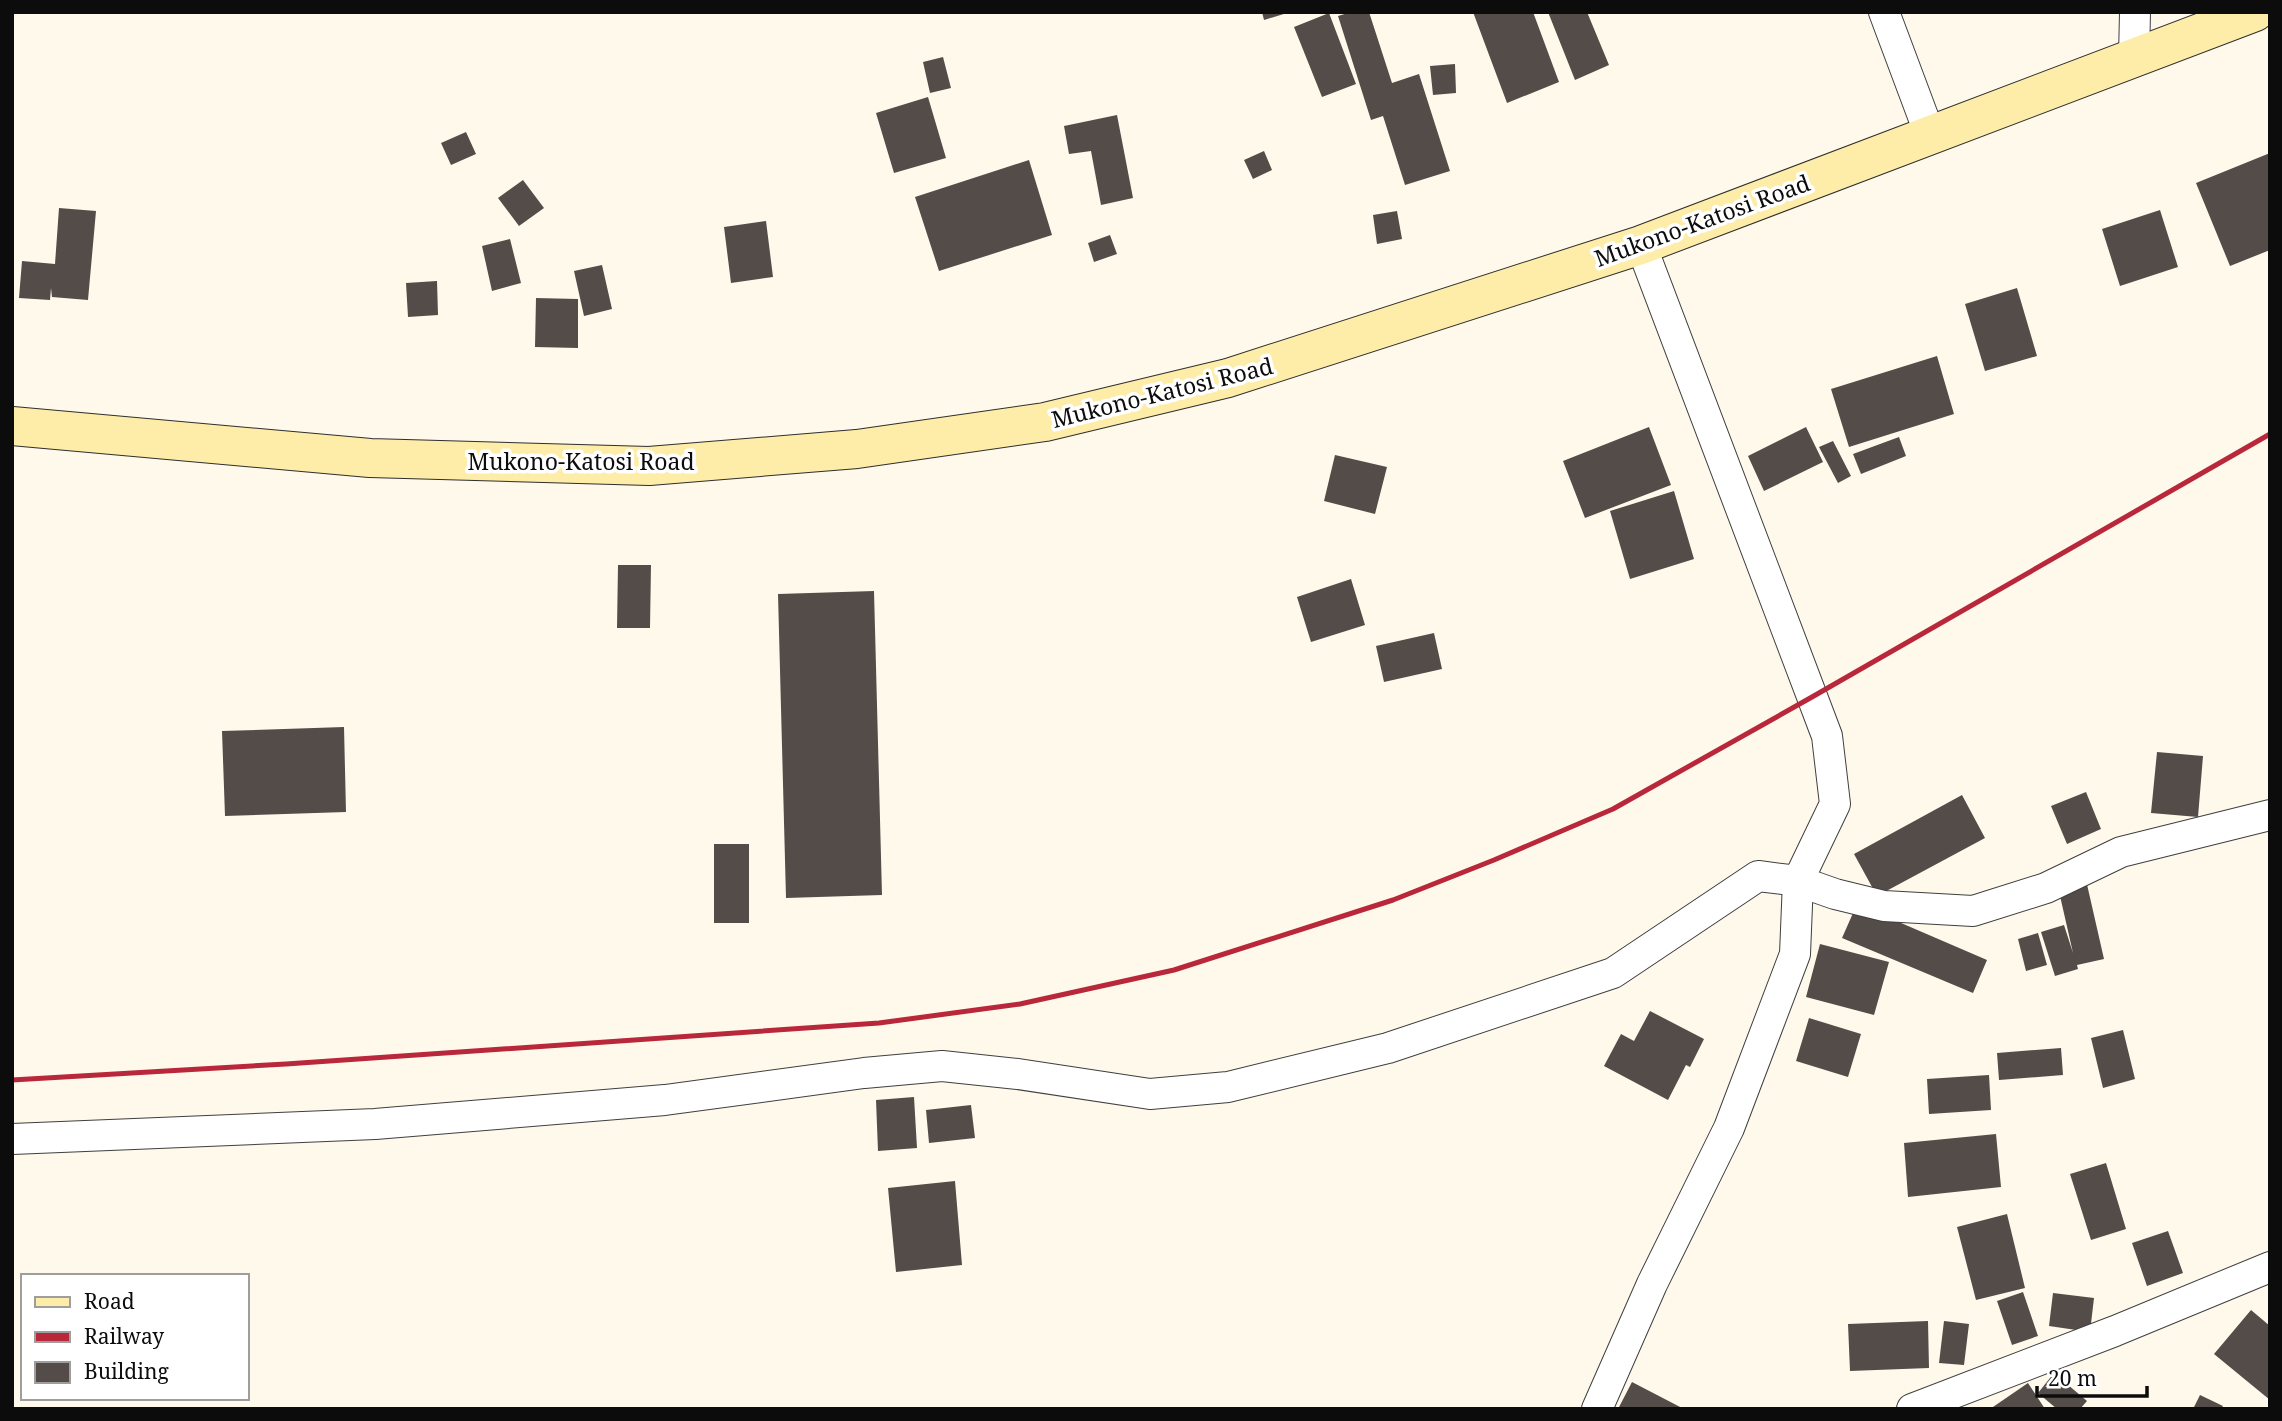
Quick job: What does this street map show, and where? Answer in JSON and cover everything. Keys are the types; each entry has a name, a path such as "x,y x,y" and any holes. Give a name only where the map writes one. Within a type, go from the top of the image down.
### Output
{"main road":[{"name":"Mukono-Katosi Road","path":"12,426 370,458 649,466 857,449 1045,422 1228,378 1641,245 2255,12"}],"street":[{"path":"1884,12 1930,135"},
{"path":"2134,57 2135,12"},
{"path":"1597,1409 1652,1284 1739,1103 1795,954 1798,881 1835,804 1827,736 1641,245"},
{"path":"12,1139 389,1123 665,1100 864,1073 942,1066 1018,1074 1150,1094 1228,1087 1388,1048 1613,973 1759,876 1798,881 1835,894 1884,906 1973,911 2046,888 2121,852 2270,816"},
{"path":"1912,1409 2115,1331 2270,1267"}],"building":[{"path":"1262,12 1287,12 1287,13 1264,20"},
{"path":"1351,12 1369,12 1392,83 1419,74 1450,171 1405,185 1383,116 1371,120 1338,16"},
{"path":"1473,12 1533,12 1559,82 1507,103"},
{"path":"1548,12 1587,12 1609,65 1575,80"},
{"path":"1329,13 1356,84 1322,97 1294,27"},
{"path":"943,57 951,88 930,93 923,62"},
{"path":"1455,64 1456,93 1433,95 1430,66"},
{"path":"928,97 946,158 894,173 876,113"},
{"path":"1117,115 1133,198 1101,205 1091,151 1069,154 1064,126"},
{"path":"466,132 476,154 451,165 441,143"},
{"path":"1264,151 1272,170 1253,179 1244,160"},
{"path":"2270,153 2270,250 2230,266 2196,183"},
{"path":"1029,160 1052,235 939,271 915,197"},
{"path":"523,180 544,208 519,226 498,198"},
{"path":"59,208 96,211 88,300 52,297 51,288 50,300 19,298 22,261 55,264"},
{"path":"2160,210 2178,267 2120,286 2102,229"},
{"path":"1397,211 1402,239 1377,244 1373,215"},
{"path":"766,221 773,277 731,283 724,227"},
{"path":"1110,235 1117,254 1094,262 1088,243"},
{"path":"510,239 521,283 492,291 482,246"},
{"path":"602,265 612,309 584,316 574,271"},
{"path":"437,281 438,315 408,317 406,283"},
{"path":"2017,288 2037,356 1985,371 1965,304"},
{"path":"536,298 578,299 578,348 535,347"},
{"path":"1937,356 1954,414 1849,447 1831,389"},
{"path":"1649,427 1671,485 1585,518 1563,461"},
{"path":"1806,427 1823,462 1764,491 1748,456"},
{"path":"1899,437 1906,456 1861,474 1853,454"},
{"path":"1833,441 1851,476 1838,483 1819,447"},
{"path":"1335,455 1387,467 1375,514 1324,501"},
{"path":"1674,491 1694,559 1630,579 1610,511"},
{"path":"618,565 651,565 650,628 617,628"},
{"path":"1351,579 1365,625 1311,642 1297,597"},
{"path":"874,591 882,895 786,898 778,594"},
{"path":"1434,633 1442,669 1384,682 1376,646"},
{"path":"344,727 346,812 225,816 222,731"},
{"path":"2157,752 2203,756 2198,817 2151,813"},
{"path":"2086,792 2101,829 2067,844 2051,806"},
{"path":"1962,795 1985,838 1877,896 1854,854"},
{"path":"714,844 749,844 749,923 714,923"},
{"path":"2086,880 2104,959 2077,965 2078,969 2055,976 2041,932 2064,925 2073,953 2058,887"},
{"path":"1857,904 1987,960 1973,993 1842,938"},
{"path":"2038,933 2047,965 2026,971 2018,939"},
{"path":"1820,944 1889,962 1874,1015 1806,997"},
{"path":"1650,1011 1704,1039 1690,1067 1686,1065 1668,1100 1604,1066 1621,1034 1634,1041"},
{"path":"1809,1018 1861,1034 1848,1077 1796,1061"},
{"path":"2123,1030 2135,1079 2103,1088 2091,1038"},
{"path":"2061,1048 2063,1075 1999,1080 1997,1053"},
{"path":"1989,1075 1991,1110 1929,1114 1927,1079"},
{"path":"914,1097 917,1148 878,1151 876,1100"},
{"path":"971,1105 975,1138 929,1143 926,1110"},
{"path":"1996,1134 2001,1187 1908,1197 1904,1143"},
{"path":"2106,1163 2126,1229 2091,1240 2070,1174"},
{"path":"955,1181 962,1265 896,1272 888,1188"},
{"path":"2007,1214 2025,1288 1976,1300 1957,1227"},
{"path":"2168,1231 2183,1273 2147,1286 2132,1243"},
{"path":"2023,1292 2038,1336 2012,1345 1997,1301"},
{"path":"2053,1293 2094,1298 2090,1332 2049,1326"},
{"path":"2251,1310 2270,1326 2270,1400 2214,1354"},
{"path":"1928,1321 1929,1368 1850,1371 1848,1324"},
{"path":"1944,1321 1969,1324 1964,1365 1939,1363"},
{"path":"2054,1373 2087,1401 2080,1409 2057,1409 2038,1393"},
{"path":"1632,1382 1684,1409 1618,1409"},
{"path":"2028,1383 2045,1409 1990,1409"},
{"path":"2200,1395 2223,1406 2221,1409 2193,1409"}],"railway":[{"path":"12,1080 879,1023 1020,1004 1174,970 1393,900 1613,809 2270,434"}]}
